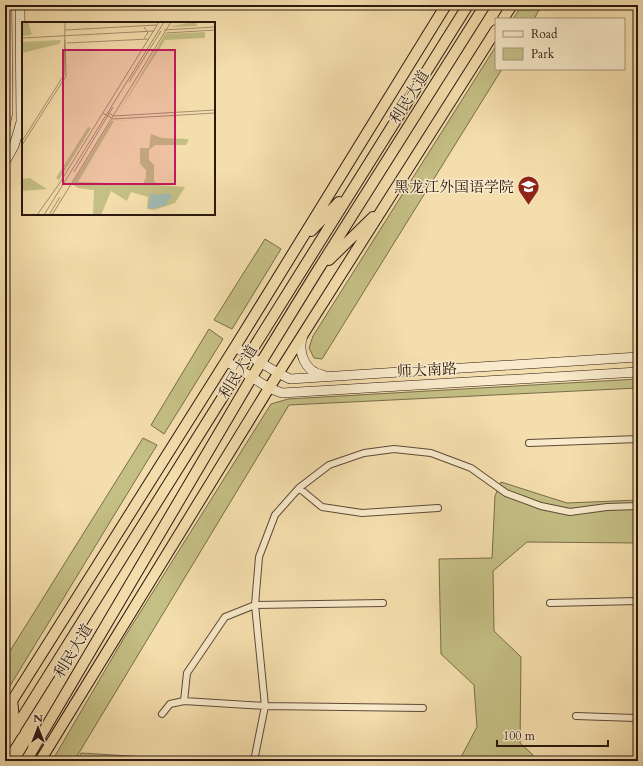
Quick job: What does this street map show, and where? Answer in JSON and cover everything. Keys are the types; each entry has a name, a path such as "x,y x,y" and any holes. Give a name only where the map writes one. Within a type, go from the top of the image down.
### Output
{"highway":[{"path":"5,712 235,347 446,5"},
{"name":"利民大道","path":"5,745 468,5"},
{"name":"利民大道","path":"28,758 252,377 485,5"},
{"path":"504,18 512,5"},
{"path":"41,760 278,373 495,32"},
{"path":"298,245 354,186"},
{"path":"316,273 387,203"},
{"path":"12,699 15,730"},
{"path":"28,758 47,748"}],"main road":[{"path":"5,126 8,112 7,5"},
{"path":"5,162 14,146 21,122 20,5"},
{"path":"303,334 300,345 306,363 318,374 331,376"},
{"name":"师大南路","path":"235,347 290,379 638,357"},
{"name":"师大南路","path":"226,361 269,388 282,393 638,372"}],"street":[{"path":"529,443 638,440"},
{"path":"254,761 265,706 255,605 260,557 275,515 299,488 329,465 364,453 394,449 431,453 471,468 506,493 541,506 570,512 607,507 638,506"},
{"path":"299,488 322,507 362,513 438,508"},
{"path":"550,603 638,601"},
{"path":"184,701 187,673 225,617 255,605 383,603"},
{"path":"162,714 170,704 184,701 265,706 423,708"},
{"path":"576,716 638,717"}],"green space":[{"path":"522,5 542,5 535,18 514,18"},
{"path":"495,48 495,70 501,70 322,359 314,358 309,348 313,336"},
{"path":"265,239 281,249 232,329 214,320"},
{"path":"209,329 223,339 164,434 151,425"},
{"path":"638,379 638,388 289,405 74,761 52,761 124,638 271,404 288,399"},
{"path":"143,438 157,445 5,694 5,659"},
{"path":"501,482 567,503 638,500 638,543 527,542 493,571 494,631 521,657 520,743 533,755 534,761 459,761 477,727 474,685 441,654 439,559 492,558 495,496"},
{"path":"81,753 211,761 77,761"}],"place":[{"name":"黑龙江外国语学院","path":"529,206"}]}
